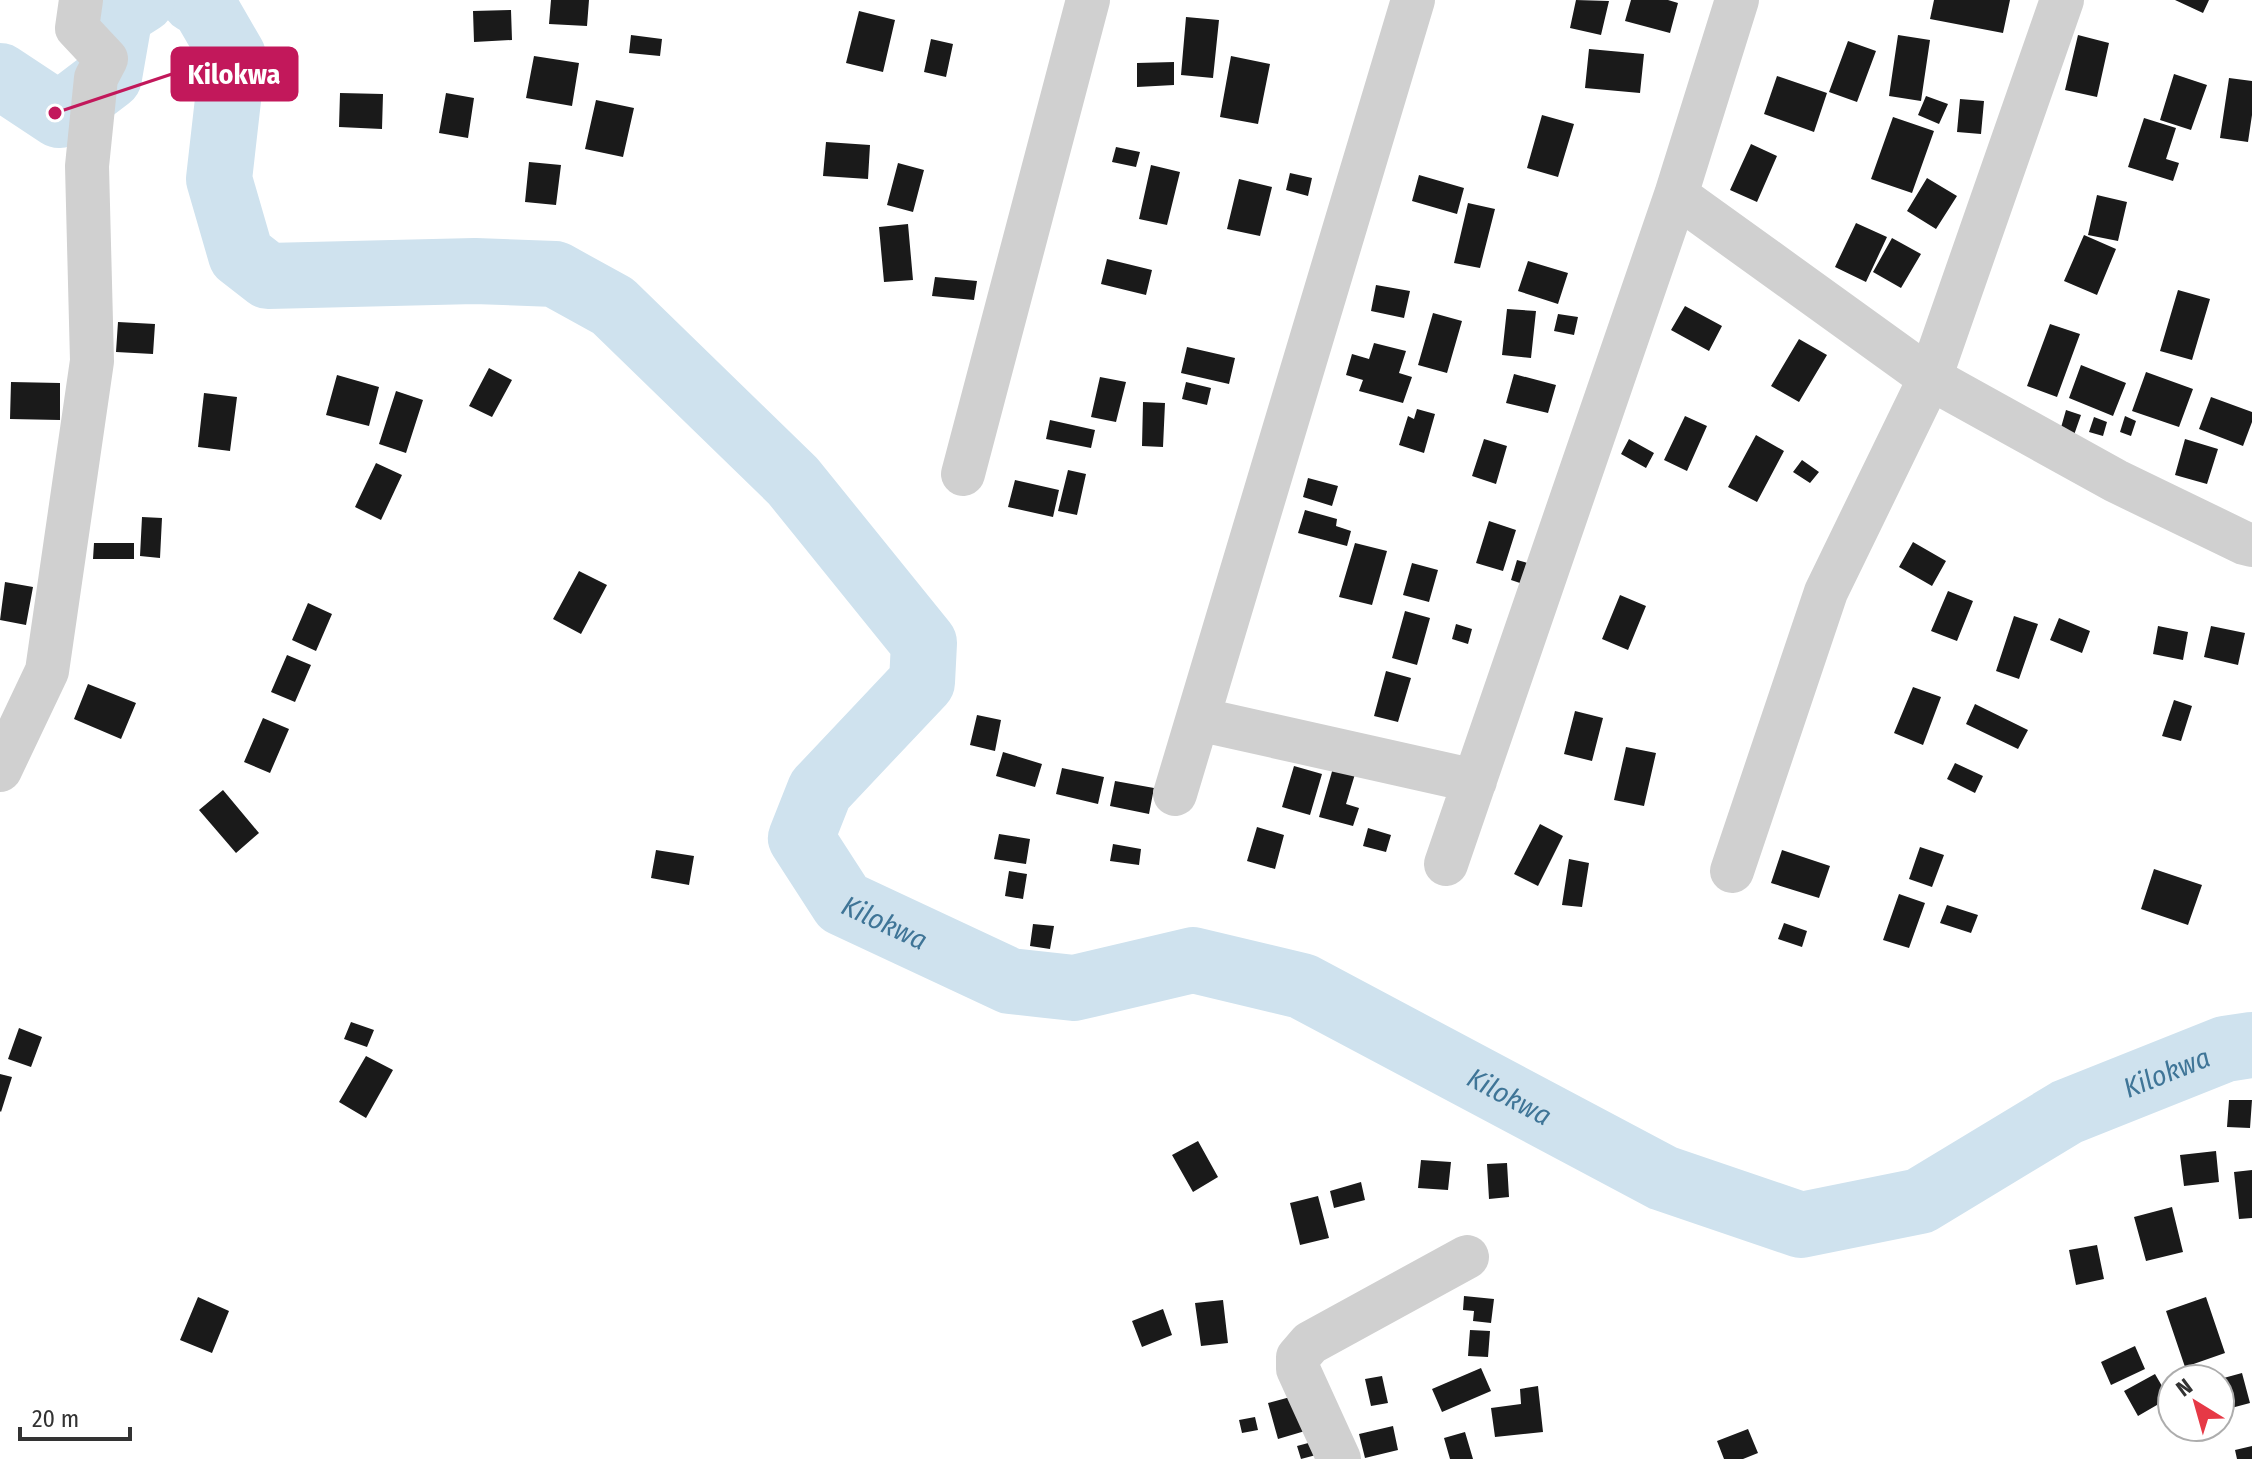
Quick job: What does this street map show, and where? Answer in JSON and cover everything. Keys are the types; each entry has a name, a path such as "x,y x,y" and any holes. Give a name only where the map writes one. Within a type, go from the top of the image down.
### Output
{"street":[{"path":"0,770 47,671 92,361 87,166 94,98 106,59 77,28 81,0"},
{"path":"963,474 1088,0"},
{"path":"1175,794 1413,0"},
{"path":"1446,864 1676,195 1737,0"},
{"path":"1732,871 1826,592 1930,378 2062,0"},
{"path":"1676,195 1930,378 2116,481 2249,533"},
{"path":"1198,719 1475,781"},
{"path":"1339,1459 1298,1369 1298,1357 1310,1343 1467,1257"}],"building":[{"path":"551,0 589,0 587,26 549,24"},
{"path":"1576,0 1609,1 1601,35 1570,28"},
{"path":"1631,0 1678,3 1670,33 1625,21"},
{"path":"1934,0 2010,0 2003,33 1930,19"},
{"path":"2175,0 2209,0 2203,13"},
{"path":"511,10 512,40 474,42 473,11"},
{"path":"859,11 895,20 883,72 846,63"},
{"path":"1186,17 1219,20 1213,78 1181,75"},
{"path":"631,35 662,39 660,56 629,53"},
{"path":"1898,35 1930,40 1921,101 1889,96"},
{"path":"2078,35 2109,43 2097,97 2065,90"},
{"path":"931,39 953,44 946,77 924,72"},
{"path":"1848,41 1876,51 1857,102 1829,92"},
{"path":"1589,49 1644,54 1640,93 1585,88"},
{"path":"534,56 579,63 572,106 526,98"},
{"path":"1231,56 1270,64 1258,124 1220,117"},
{"path":"1174,62 1174,85 1137,87 1137,63"},
{"path":"2174,74 2207,85 2191,130 2160,120"},
{"path":"1777,76 1827,93 1814,132 1764,114"},
{"path":"2229,78 2252,81 2248,142 2220,138"},
{"path":"340,93 383,94 382,129 339,127"},
{"path":"446,93 474,98 468,138 439,133"},
{"path":"1926,96 1948,104 1939,124 1918,115"},
{"path":"1960,99 1984,101 1981,134 1957,132"},
{"path":"596,100 634,108 623,157 585,149"},
{"path":"1542,115 1574,124 1558,177 1527,168"},
{"path":"1893,117 1934,131 1912,193 1871,179"},
{"path":"2144,118 2176,128 2166,159 2179,163 2173,181 2128,167"},
{"path":"826,142 870,145 868,179 823,176"},
{"path":"1751,144 1777,156 1757,202 1730,190"},
{"path":"1116,147 1140,152 1136,167 1112,162"},
{"path":"529,162 561,165 556,205 525,202"},
{"path":"898,163 924,170 913,212 887,205"},
{"path":"1151,165 1180,172 1167,225 1139,219"},
{"path":"1290,173 1312,178 1308,196 1286,190"},
{"path":"1419,175 1464,188 1457,214 1412,201"},
{"path":"1927,178 1957,196 1936,229 1907,211"},
{"path":"1239,179 1272,187 1260,236 1227,229"},
{"path":"2097,195 2127,202 2118,241 2088,235"},
{"path":"1468,203 1495,209 1480,268 1454,263"},
{"path":"1856,223 1887,237 1866,282 1835,267"},
{"path":"908,224 913,280 884,282 879,227"},
{"path":"2084,235 2116,249 2097,295 2064,281"},
{"path":"1892,238 1921,254 1901,288 1873,272"},
{"path":"1107,259 1152,270 1146,295 1101,284"},
{"path":"1528,261 1568,273 1558,304 1518,291"},
{"path":"935,277 977,281 974,300 932,296"},
{"path":"1376,285 1410,291 1404,318 1371,311"},
{"path":"2178,290 2210,299 2192,360 2160,351"},
{"path":"1685,306 1722,326 1709,351 1671,330"},
{"path":"1507,309 1536,311 1531,358 1502,355"},
{"path":"1433,313 1462,321 1447,373 1418,365"},
{"path":"1558,314 1578,317 1574,335 1554,331"},
{"path":"118,322 155,324 153,354 116,352"},
{"path":"2050,324 2080,334 2057,397 2027,386"},
{"path":"1799,339 1827,355 1799,402 1771,386"},
{"path":"1374,343 1406,351 1399,373 1412,377 1403,403 1359,391 1363,380 1346,375 1352,354 1369,359"},
{"path":"1187,347 1235,358 1229,384 1181,373"},
{"path":"2081,365 2126,383 2113,416 2069,398"},
{"path":"489,368 512,380 492,417 469,406"},
{"path":"2146,372 2193,389 2179,427 2132,411"},
{"path":"1514,374 1556,385 1548,413 1506,403"},
{"path":"337,375 379,387 369,426 326,415"},
{"path":"1100,377 1126,382 1116,422 1091,417"},
{"path":"11,382 60,383 60,420 10,419"},
{"path":"1186,382 1211,388 1207,405 1182,399"},
{"path":"396,391 423,400 406,453 379,444"},
{"path":"204,393 237,397 230,451 198,447"},
{"path":"2211,397 2252,412 2252,422 2243,446 2199,429"},
{"path":"1143,402 1165,403 1163,447 1142,446"},
{"path":"1417,409 1435,414 1424,453 1399,445 1408,416 1414,419"},
{"path":"2066,410 2081,415 2074,435 2060,431"},
{"path":"1685,416 1707,426 1687,471 1664,460"},
{"path":"2125,416 2136,421 2131,436 2120,432"},
{"path":"2094,417 2107,422 2103,436 2089,432"},
{"path":"1050,420 1095,430 1091,448 1046,439"},
{"path":"1756,435 1784,451 1757,502 1728,487"},
{"path":"1484,439 1507,446 1496,484 1472,476"},
{"path":"1629,439 1654,453 1646,468 1621,454"},
{"path":"2185,439 2218,449 2207,484 2175,475"},
{"path":"1802,460 1819,472 1810,483 1793,472"},
{"path":"376,463 402,475 381,520 355,507"},
{"path":"1068,470 1086,474 1077,515 1058,511"},
{"path":"1308,478 1338,486 1332,506 1303,497"},
{"path":"1015,480 1059,490 1053,517 1008,507"},
{"path":"1305,510 1337,519 1336,526 1351,531 1347,546 1298,533"},
{"path":"142,517 162,518 160,558 140,556"},
{"path":"1489,521 1516,530 1503,571 1476,563"},
{"path":"1913,542 1946,561 1932,586 1899,567"},
{"path":"94,543 134,543 134,559 93,559"},
{"path":"1355,543 1387,551 1372,605 1339,597"},
{"path":"1517,560 1538,566 1532,587 1511,580"},
{"path":"1412,563 1438,570 1429,602 1403,595"},
{"path":"579,571 607,585 581,634 553,619"},
{"path":"5,582 33,587 26,625 0,620"},
{"path":"1948,591 1973,601 1957,641 1931,631"},
{"path":"1620,595 1646,606 1628,650 1602,639"},
{"path":"308,603 332,614 316,651 292,640"},
{"path":"1405,611 1430,618 1417,665 1392,658"},
{"path":"2014,616 2038,624 2019,679 1996,671"},
{"path":"2059,618 2090,631 2082,653 2050,640"},
{"path":"1456,624 1472,629 1468,644 1452,639"},
{"path":"2158,626 2188,632 2183,660 2153,654"},
{"path":"2211,626 2245,633 2238,665 2204,657"},
{"path":"287,655 311,665 295,702 271,692"},
{"path":"1386,671 1411,678 1398,722 1374,716"},
{"path":"88,684 136,703 121,739 74,719"},
{"path":"1913,687 1941,697 1923,745 1894,733"},
{"path":"2174,700 2192,706 2181,741 2162,736"},
{"path":"1975,704 2028,730 2018,749 1966,724"},
{"path":"1575,711 1603,718 1592,761 1564,754"},
{"path":"977,715 1001,720 995,751 970,745"},
{"path":"263,718 289,729 270,773 244,762"},
{"path":"1626,747 1656,753 1644,806 1614,800"},
{"path":"1003,752 1042,764 1035,787 996,776"},
{"path":"1955,763 1983,776 1975,793 1947,779"},
{"path":"1294,766 1322,774 1310,815 1282,807"},
{"path":"1062,768 1104,777 1098,804 1056,794"},
{"path":"1333,768 1355,774 1346,804 1359,808 1353,826 1319,817"},
{"path":"1115,781 1154,788 1149,814 1110,806"},
{"path":"223,790 259,833 236,853 199,810"},
{"path":"1540,824 1563,836 1538,886 1514,874"},
{"path":"1257,827 1284,835 1275,869 1247,861"},
{"path":"1368,828 1391,835 1386,852 1363,846"},
{"path":"999,834 1030,839 1026,864 994,859"},
{"path":"1113,844 1141,849 1139,865 1110,861"},
{"path":"1920,847 1944,855 1932,887 1909,879"},
{"path":"656,850 694,856 689,885 651,878"},
{"path":"1782,850 1830,866 1819,898 1771,883"},
{"path":"1569,859 1589,863 1582,907 1562,905"},
{"path":"2154,869 2202,885 2188,925 2141,909"},
{"path":"1009,871 1027,874 1023,899 1005,896"},
{"path":"1899,894 1925,903 1909,948 1883,940"},
{"path":"1947,905 1978,915 1971,933 1940,923"},
{"path":"1784,923 1807,931 1802,947 1778,939"},
{"path":"1033,924 1054,926 1050,949 1030,946"},
{"path":"351,1022 374,1030 367,1047 344,1039"},
{"path":"19,1028 42,1037 31,1067 8,1059"},
{"path":"366,1056 393,1070 366,1118 339,1102"},
{"path":"0,1074 12,1077 1,1112 0,1111"},
{"path":"2229,1100 2252,1100 2250,1128 2227,1127"},
{"path":"1198,1141 1218,1177 1193,1192 1172,1155"},
{"path":"2216,1151 2219,1182 2184,1186 2180,1155"},
{"path":"1421,1160 1451,1162 1448,1190 1418,1188"},
{"path":"1507,1163 1509,1197 1489,1199 1487,1164"},
{"path":"2252,1170 2252,1218 2239,1219 2234,1172"},
{"path":"1361,1182 1365,1200 1334,1208 1330,1191"},
{"path":"1318,1196 1329,1238 1300,1245 1290,1203"},
{"path":"2172,1207 2183,1252 2146,1261 2134,1217"},
{"path":"2097,1245 2104,1279 2076,1285 2069,1250"},
{"path":"1464,1296 1494,1299 1491,1323 1473,1321 1474,1311 1463,1310"},
{"path":"198,1297 229,1311 212,1353 180,1340"},
{"path":"2206,1297 2225,1353 2196,1363 2184,1363 2166,1311"},
{"path":"1223,1300 1228,1343 1201,1346 1195,1303"},
{"path":"1163,1309 1172,1335 1142,1347 1132,1321"},
{"path":"1470,1330 1490,1331 1488,1357 1468,1356"},
{"path":"2135,1346 2145,1369 2111,1385 2101,1362"},
{"path":"1481,1368 1491,1391 1442,1412 1432,1389"},
{"path":"2242,1373 2250,1403 2236,1407 2236,1375"},
{"path":"1382,1376 1388,1403 1371,1406 1365,1379"},
{"path":"2156,1376 2156,1406 2138,1416 2124,1391"},
{"path":"1538,1386 1543,1432 1495,1437 1491,1408 1521,1404 1520,1389"},
{"path":"1294,1396 1305,1431 1278,1439 1268,1403"},
{"path":"1255,1417 1258,1430 1242,1433 1239,1420"},
{"path":"1393,1426 1398,1450 1365,1458 1359,1434"},
{"path":"1748,1429 1758,1453 1743,1459 1724,1459 1717,1441"},
{"path":"1465,1432 1473,1459 1450,1459 1444,1438"},
{"path":"1312,1442 1316,1455 1301,1459 1297,1446"},
{"path":"2252,1446 2252,1459 2237,1459 2235,1450"}],"waterway":[{"name":"Kilokwa","path":"0,76 59,115 109,77 120,14 142,0"},
{"name":"Kilokwa","path":"194,0 204,6 233,56 219,179 241,255 268,276 475,271 555,274 613,306 793,481 924,643 922,682 820,790 801,838 843,903 1010,981 1074,988 1193,960 1302,986 1663,1178 1801,1225 1920,1201 2067,1112 2225,1049 2252,1045"}],"place":[{"name":"Kilokwa","path":"55,113"}]}
